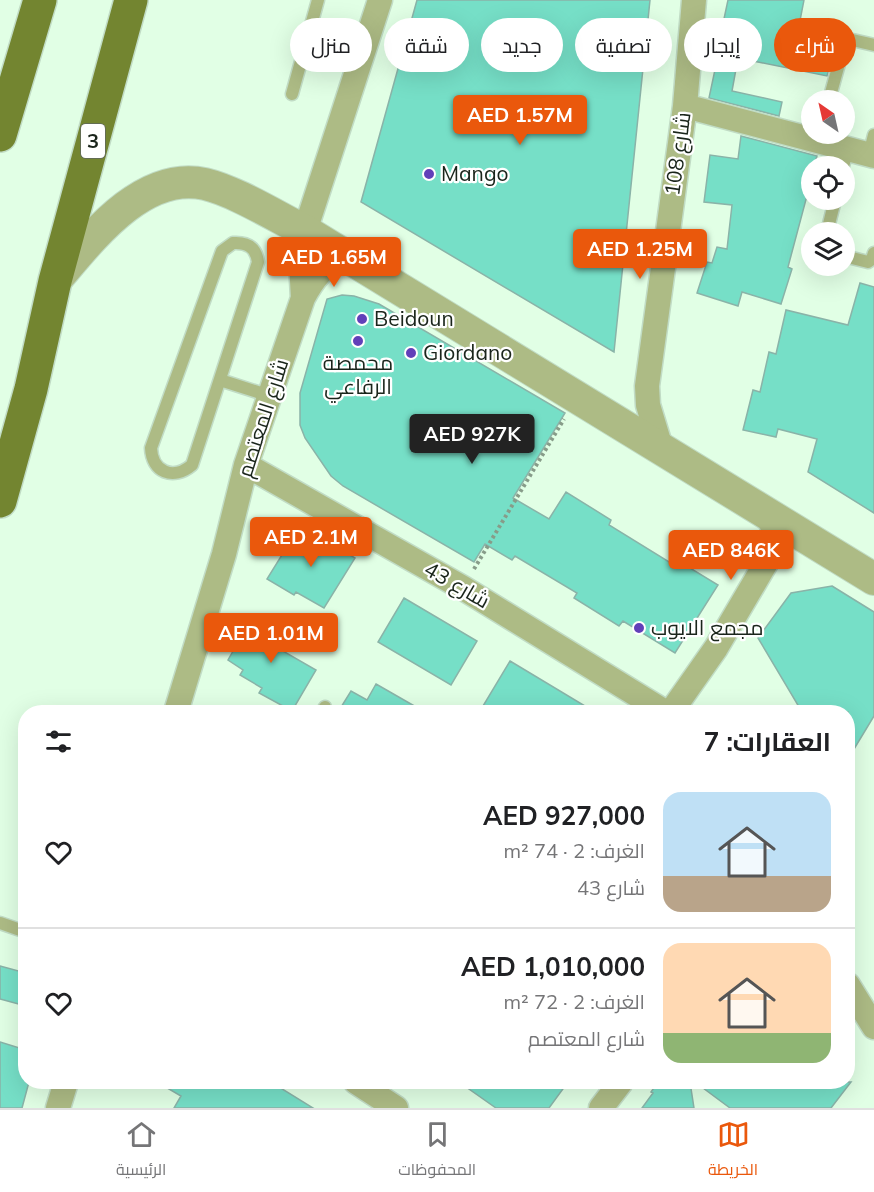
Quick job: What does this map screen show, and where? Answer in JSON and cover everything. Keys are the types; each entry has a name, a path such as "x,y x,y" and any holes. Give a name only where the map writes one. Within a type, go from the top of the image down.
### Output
{"main road":[{"path":"0,135 40,0"},
{"name":"3","path":"0,501 31,389 55,281 131,0"}],"street":[{"name":"شارع المعتصم","path":"303,298 301,262 305,231 380,0"},
{"name":"شارع 108","path":"661,448 648,405 647,386 685,106 694,0"},
{"path":"685,106 801,133"},
{"path":"838,144 862,152"},
{"path":"55,281 112,217 142,197 174,184 189,182 219,188 305,231 874,579"},
{"name":"شارع المعتصم","path":"185,705 246,465 303,298 326,266 344,255"},
{"name":"شارع 43","path":"246,465 463,588 653,705"},
{"path":"676,705 716,648 766,563 773,547 774,533 769,515"},
{"path":"855,996 874,1027"},
{"path":"58,1108 64,1089"},
{"path":"367,1089 396,1108"},
{"path":"601,1108 616,1089"}],"lane":[{"path":"292,94 318,0"},
{"path":"832,90 845,42 848,39 874,45"},
{"path":"241,243 253,248 257,253 258,262 219,380 192,465 179,473 159,468 151,457 151,448 222,251 227,246 241,243"},
{"path":"855,259 868,262 874,253"},
{"path":"219,380 270,396"},
{"path":"0,923 18,929"}],"path":[{"path":"463,588 577,397"}],"building":[{"path":"417,0 650,0 648,18 575,18 575,72 643,72 614,352 361,202 397,72 469,72 469,18 412,18"},
{"path":"728,0 804,0 800,18 774,18 774,65 762,63 762,18 724,18"},
{"path":"715,72 735,72 732,91 782,102 779,116 709,98"},
{"path":"807,72 828,72 827,76"},
{"path":"741,136 817,156 801,156 801,210 803,210 788,267 792,269 781,304 742,292 738,306 697,293 707,262 712,263 717,247 727,249 732,205 704,202 710,155 738,159"},
{"path":"860,283 874,287 874,513 808,472 817,439 778,429 776,437 743,430 753,390 760,392 769,352 776,354 786,310 848,325"},
{"path":"342,295 354,296 379,304 565,413 513,498 549,519 566,492 611,520 609,525 669,562 672,557 718,585 675,653 623,621 619,626 574,598 577,593 515,556 512,560 485,544 474,562 343,486 331,476 305,438 300,425 300,393 327,299"},
{"path":"312,532 355,558 324,608 296,592 294,595 267,579 290,542 289,538"},
{"path":"832,586 874,612 874,716 855,747 855,705 798,705 758,638 791,593"},
{"path":"404,598 477,641 451,685 378,642"},
{"path":"252,618 269,628 271,624 290,635 281,650 316,670 296,705 281,705 259,693 262,688 240,675 243,670 228,660"},
{"path":"510,661 583,705 484,705"},
{"path":"376,684 413,705 342,705 351,691 367,700"},
{"path":"0,966 18,971 18,1004 0,999"},
{"path":"0,1042 18,1048 18,1089 27,1089 22,1108 0,1108"},
{"path":"169,1089 282,1089 313,1108 174,1108 181,1096"},
{"path":"469,1089 563,1089 549,1108 496,1108"},
{"path":"653,1089 691,1089 694,1108 642,1108 653,1093 651,1092"},
{"path":"704,1089 846,1089 831,1108 730,1108"}],"place":[{"name":"Mango","path":"429,174"},
{"name":"Beidoun","path":"362,319"},
{"name":"محمصة الرفاعي","path":"358,341"},
{"name":"Giordano","path":"411,353"},
{"name":"مجمع الايوب","path":"639,628"}]}
